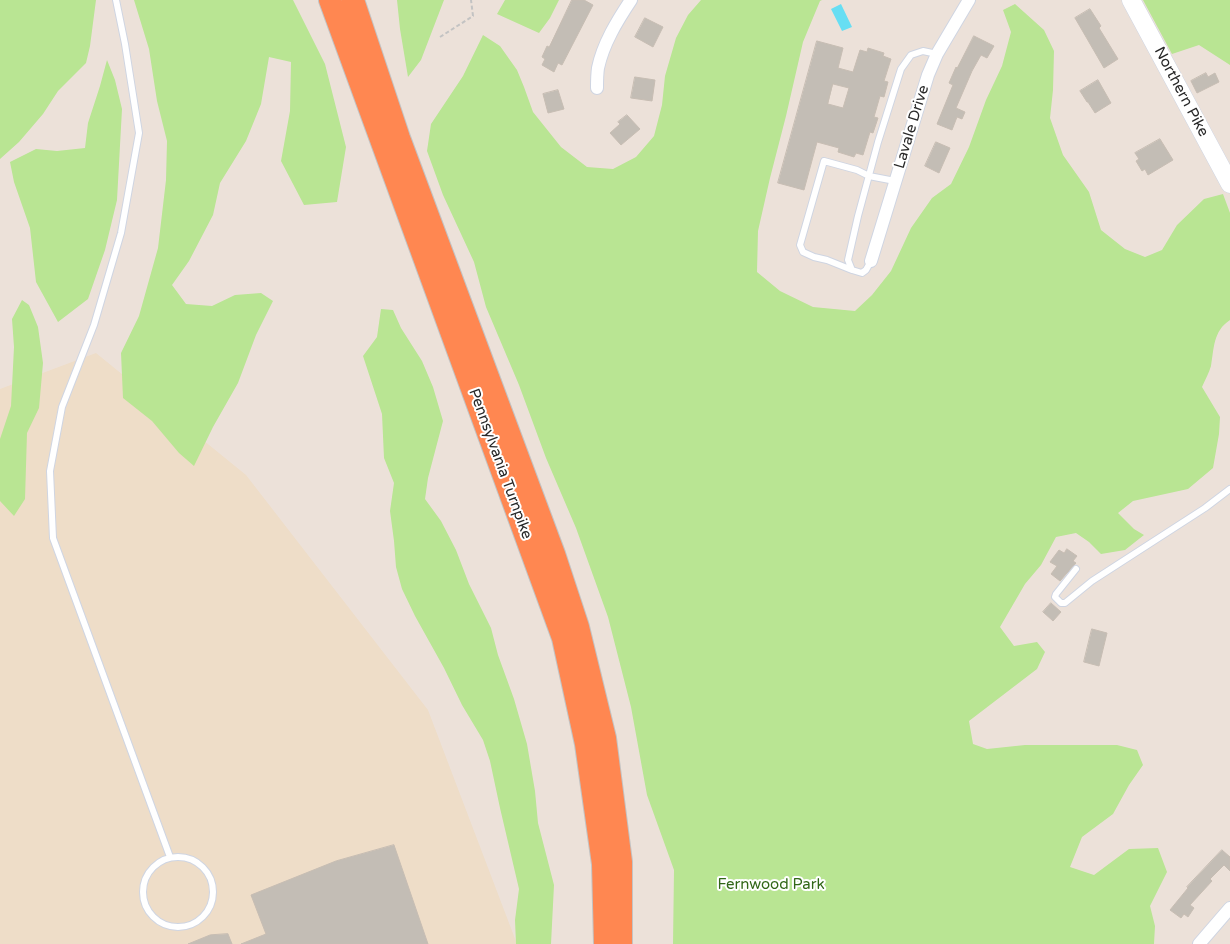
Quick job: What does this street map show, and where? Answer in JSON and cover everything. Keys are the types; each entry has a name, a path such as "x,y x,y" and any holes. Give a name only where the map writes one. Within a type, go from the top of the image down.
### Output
{"highway":[{"name":"Pennsylvania Turnpike","path":"330,0 563,638 586,744 603,864 604,944"},
{"name":"Pennsylvania Turnpike","path":"353,0 399,138 554,554 578,627 606,748 621,862 621,944"}],"main road":[{"name":"Northern Pike","path":"1130,0 1230,184"}],"street":[{"path":"597,88 598,69 602,55 612,30 630,0"},
{"name":"Lavale Drive","path":"870,262 928,75 936,54 969,0"},
{"path":"1199,944 1230,908"}],"lane":[{"path":"116,0 139,133 121,233 94,325 62,407 50,471 53,538 170,858"},
{"path":"852,270 848,260 858,216 878,142 902,69 911,55 923,51 936,54"},
{"path":"870,262 862,273 803,252 800,245 824,161 857,170 869,176 895,181"},
{"path":"1076,569 1056,594 1055,597 1061,603 1065,603 1092,581 1205,508 1230,489"},
{"path":"182,856 194,860 204,867 209,874 213,886 214,898 209,910 201,919 191,925 167,926 156,920 148,910 144,899 143,887 149,871 158,862 170,858 182,856"}],"path":[{"path":"440,37 473,16 471,0"}],"shaded area":[{"path":"96,353 246,475 428,710 517,944 0,944 0,389"}],"green space":[{"path":"0,0 96,0 86,63 58,91 43,114 19,142 0,159"},
{"path":"134,0 293,0 325,64 346,147 337,202 304,205 281,161 290,111 291,62 269,57 261,104 246,141 220,183 213,215 189,261 172,285 186,304 212,306 235,295 261,293 273,301 256,335 238,383 194,466 179,453 152,421 123,398 121,353 139,316 158,248 166,180 167,141 157,101 149,49"},
{"path":"397,0 444,0 421,60 408,77 400,29"},
{"path":"505,0 559,0 550,18 539,33 497,14"},
{"name":"Fernwood Park","path":"701,0 822,0 803,42 758,231 757,272 780,291 813,307 855,311 872,295 891,271 911,228 932,198 951,184 969,147 986,100 1002,66 1011,32 1003,10 1015,4 1044,30 1054,51 1050,118 1063,155 1089,192 1101,230 1125,249 1145,257 1162,250 1177,225 1204,199 1223,194 1230,213 1230,320 1224,324 1217,335 1211,366 1202,387 1220,417 1213,468 1188,489 1133,501 1118,513 1134,529 1144,535 1125,550 1101,554 1076,533 1056,537 1041,565 1025,584 1000,627 1014,646 1037,642 1045,652 1037,669 969,721 973,744 987,749 1025,745 1117,745 1137,750 1143,765 1113,814 1082,837 1070,867 1094,875 1129,849 1158,848 1167,872 1150,906 1155,926 1154,944 673,944 674,870 647,795 631,707 608,617 576,528 486,307 474,262 443,195 427,151 431,124 463,76 483,35 500,46 517,70 533,112 561,147 587,167 613,169 636,157 654,136 662,105 665,76 676,38 688,15"},
{"path":"1143,0 1230,0 1230,65 1199,45 1172,54"},
{"path":"107,60 115,80 122,109 117,200 105,250 88,299 58,322 36,282 30,228 14,182 10,162 36,149 57,151 85,148 88,123"},
{"path":"22,300 29,305 38,327 43,363 39,408 27,433 25,499 14,516 0,501 0,439 11,406 14,347 12,319"},
{"path":"381,309 393,310 401,328 422,361 433,387 443,421 428,478 425,499 441,521 456,550 469,584 491,628 527,744 538,823 554,885 551,944 516,944 515,920 519,889 490,761 483,740 462,705 415,616 402,589 396,567 390,511 394,483 384,458 382,414 363,356 377,337"}],"water":[{"path":"841,4 852,27 842,31 831,9"}],"building":[{"path":"572,0 584,0 593,5 562,65 558,63 554,72 542,65 545,59 542,57 547,46 549,47"},
{"path":"1090,9 1118,59 1104,68 1075,18"},
{"path":"645,18 663,27 653,47 635,37"},
{"path":"974,36 994,46 987,58 981,55 972,71 956,108 965,112 962,119 957,117 952,130 937,124 953,85 949,83"},
{"path":"817,41 843,48 838,68 853,72 860,50 867,52 868,48 884,53 883,56 891,59 884,81 888,82 884,97 880,96 874,117 878,118 873,133 870,132 863,155 856,153 854,157 838,152 839,148 817,142 804,190 778,183","holes":["833,84 849,88 843,108 828,104"]},
{"path":"1206,73 1208,77 1215,73 1219,82 1197,93 1191,81"},
{"path":"635,77 655,80 652,101 631,98"},
{"path":"1098,80 1111,103 1095,113 1080,91"},
{"path":"558,90 564,109 548,113 543,94"},
{"path":"627,115 640,129 621,145 610,133 620,124 618,122"},
{"path":"1160,139 1173,160 1148,175 1145,169 1142,171 1136,161 1139,159 1135,153"},
{"path":"936,142 950,148 939,173 925,166"},
{"path":"1067,549 1077,556 1073,561 1076,563 1060,581 1051,574 1057,566 1050,562 1059,550 1064,553"},
{"path":"1051,603 1061,612 1053,621 1043,612"},
{"path":"1092,629 1107,633 1099,666 1084,662"},
{"path":"394,845 428,944 241,944 266,934 251,895 336,861"},
{"path":"1222,850 1230,857 1230,871 1224,865 1210,879 1212,881 1190,905 1194,908 1188,917 1184,914 1181,918 1170,910 1187,887"},
{"path":"228,934 232,944 188,944 210,935"}]}
